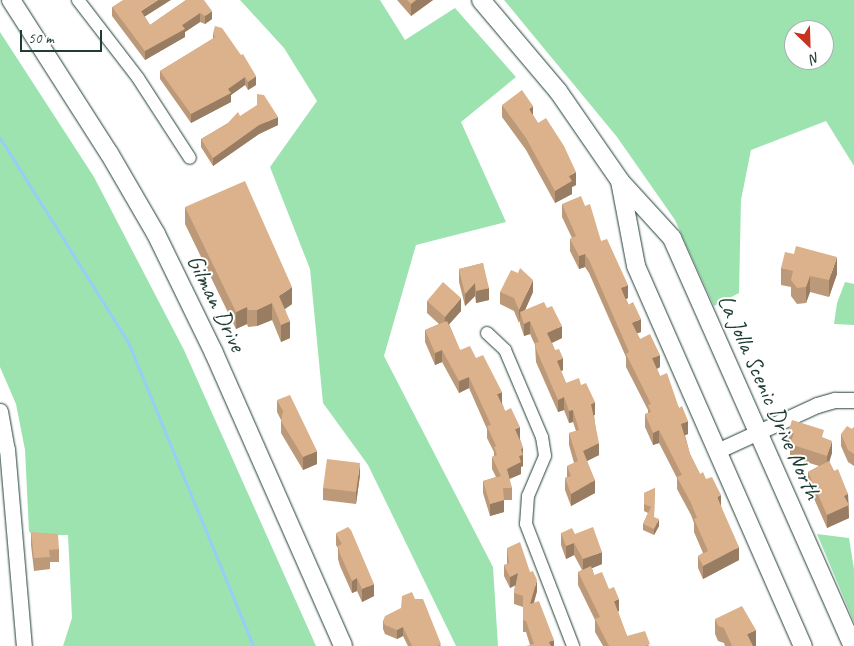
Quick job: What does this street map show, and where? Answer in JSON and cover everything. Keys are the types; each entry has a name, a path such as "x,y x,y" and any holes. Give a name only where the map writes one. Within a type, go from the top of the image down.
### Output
{"main road":[{"name":"Gilman Drive","path":"11,0 109,153 156,234 214,353 343,646"},
{"name":"La Jolla Scenic Drive North","path":"481,0 558,91 620,181 672,238 853,646"},
{"name":"La Jolla Scenic Drive North","path":"620,181 636,266 803,646"}],"street":[{"path":"78,0 138,78 190,158"},
{"path":"487,332 505,350 542,437 545,456 528,496 526,524 573,646"},
{"path":"717,451 822,403 854,400"},
{"path":"0,411 5,476 24,646"}],"green space":[{"path":"240,0 380,0 405,40 455,8 516,77 461,122 506,222 416,245 384,356 493,567 498,646 456,646 368,465 323,403 310,269 270,167 317,101 284,48"},
{"path":"504,0 854,0 854,166 826,121 751,150 741,200 739,293 714,306 675,220 617,137"},
{"path":"0,32 94,177 184,350 316,646 63,646 72,618 68,535 32,535 29,531 25,450 16,404 0,367"},
{"path":"845,282 854,284 854,325 834,324 837,303"},
{"path":"817,534 849,538 854,569 854,622"}],"building":[{"path":"123,0 158,0 141,11 150,25 186,0 204,0 212,11 205,16 200,13 182,25 185,29 145,51 112,7"},
{"path":"407,0 416,0 411,4"},
{"path":"215,26 222,28 241,55 243,54 256,76 248,82 245,77 228,89 231,93 191,114 160,71 215,37 213,33"},
{"path":"522,90 533,106 529,109 538,123 546,118 564,146 576,172 569,176 572,181 555,191 526,138 502,105"},
{"path":"257,94 264,95 278,117 259,125 213,158 201,139 226,125 238,112 240,116 257,105"},
{"path":"245,181 292,287 279,296 290,321 281,325 272,303 257,310 248,310 247,307 236,312 185,207"},
{"path":"581,196 585,206 590,204 601,241 607,239 628,285 621,288 628,305 633,302 641,319 632,323 640,339 650,334 660,355 652,358 660,376 667,373 679,408 682,406 688,421 681,424 690,454 700,474 703,472 706,479 712,477 721,495 717,497 739,547 703,566 698,556 708,551 694,519 697,518 691,503 677,477 682,475 659,430 653,433 645,414 651,412 648,405 651,404 626,354 629,352 589,260 585,254 579,256 570,239 576,236 562,204"},
{"path":"796,246 837,257 829,280 810,276 806,287 797,288 791,280 793,271 781,268 785,252 794,254"},
{"path":"483,263 489,288 476,291 475,283 465,294 459,269"},
{"path":"520,268 533,280 519,310 514,298 500,292 511,270 518,273"},
{"path":"443,282 461,298 445,317 427,301"},
{"path":"544,302 547,308 552,306 562,326 547,333 555,350 559,349 563,358 557,361 566,383 579,378 581,385 586,383 595,402 591,404 599,443 583,451 595,480 571,494 565,478 571,476 567,466 578,461 569,433 579,430 573,410 569,411 564,397 558,400 536,349 535,343 539,342 530,321 524,324 520,312"},
{"path":"447,321 460,350 470,346 476,358 483,355 502,392 497,394 505,411 511,408 520,427 515,429 523,448 521,449 523,455 519,456 521,462 507,469 512,488 503,488 504,500 490,504 483,481 501,476 492,457 497,455 494,447 496,446 487,426 491,425 469,377 459,381 442,350 435,353 425,330"},
{"path":"290,395 317,451 303,457 281,421 283,411 277,400"},
{"path":"792,420 824,430 822,437 832,441 827,456 790,444 794,433 788,432"},
{"path":"847,426 852,429 854,427 854,454 848,450 841,434"},
{"path":"327,459 360,463 356,492 323,488"},
{"path":"829,461 834,471 838,469 848,494 844,496 849,505 827,515 808,472"},
{"path":"655,488 654,517 659,519 654,529 643,524 651,507 644,504 644,493"},
{"path":"348,527 374,584 362,589 357,578 352,581 338,546 342,544 336,533"},
{"path":"593,527 602,552 583,559 574,543 566,546 561,533 572,528 575,534"},
{"path":"31,532 58,534 59,549 49,550 50,557 34,558"},
{"path":"520,542 530,572 533,571 537,580 530,604 539,601 554,640 549,642 551,646 526,646 534,644 526,621 523,620 523,596 514,593 518,573 510,577 504,565 509,563 507,548"},
{"path":"591,566 594,575 602,572 609,589 614,587 619,599 614,601 627,636 645,631 650,644 645,646 609,646 595,619 600,617 578,572"},
{"path":"412,592 415,599 423,599 441,644 437,646 412,646 403,627 397,630 385,625 383,621 385,616 401,608 402,596"},
{"path":"742,606 756,630 747,634 753,646 732,646 724,628 718,626 715,619"}],"waterway":[{"path":"0,138 128,342 253,646"}]}
